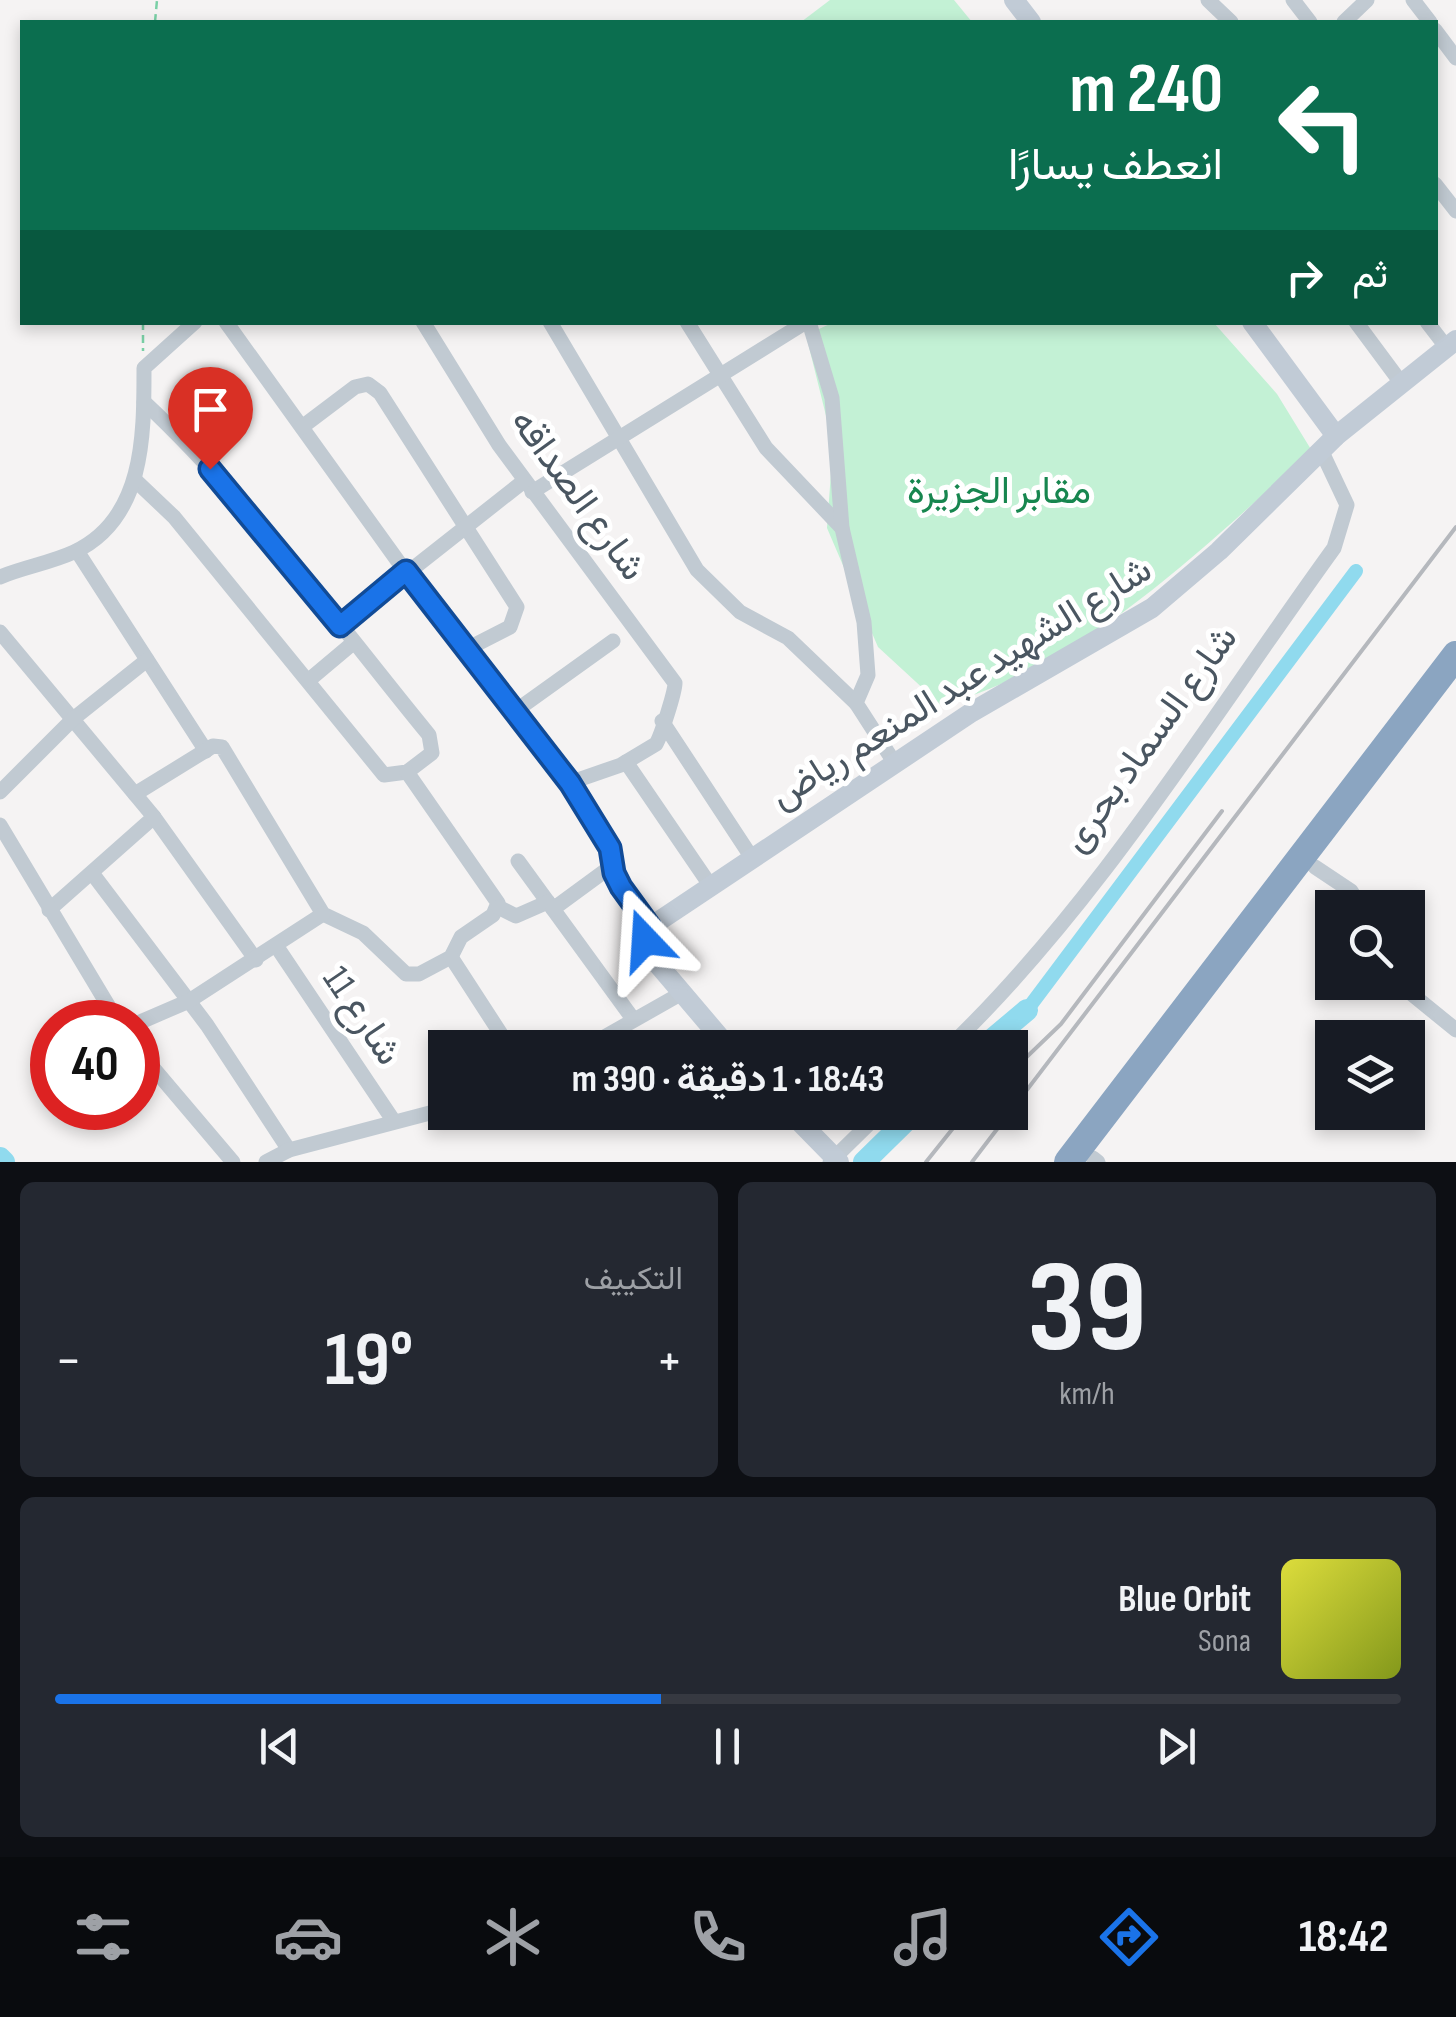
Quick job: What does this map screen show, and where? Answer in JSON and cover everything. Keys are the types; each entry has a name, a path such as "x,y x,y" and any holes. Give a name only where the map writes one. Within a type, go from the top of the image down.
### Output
{"highway":[{"path":"1087,1161 1456,655"},
{"path":"1087,1161 1456,681"}],"street":[{"path":"1208,0 1228,20"},
{"path":"1293,0 1308,20"},
{"path":"1346,20 1368,0"},
{"path":"1438,34 1456,58"},
{"path":"1438,188 1456,211"},
{"path":"0,577 77,551 116,515 136,480 142,452 144,368 192,325"},
{"path":"228,325 406,571 570,783 610,848 621,887 650,927 646,947 715,1030"},
{"name":"شارع الصداقه","path":"426,325 528,487 670,674 675,683 672,704 662,721"},
{"path":"552,325 705,580 740,612 788,638 856,703 894,762"},
{"path":"689,325 766,448 842,528"},
{"path":"340,626 466,526 803,325"},
{"path":"809,325 826,370 838,430 842,528 864,622 868,675 856,703"},
{"path":"1254,325 1329,443"},
{"path":"1358,325 1402,384"},
{"path":"1430,325 1451,344"},
{"name":"شارع الشهيد عبد المنعم رياض","path":"650,927 894,762 1152,608 1219,551 1329,443 1451,344"},
{"path":"302,427 355,387 373,386 517,607 510,627 467,649"},
{"path":"136,480 174,518 384,774 396,777 432,753 434,742 354,643 188,443 144,402"},
{"name":"شارع السماد بحرى","path":"966,1030 1021,974 1086,892 1334,548 1347,504 1329,443"},
{"path":"77,551 206,751"},
{"path":"0,632 154,817 256,960"},
{"path":"514,712 613,641"},
{"path":"309,680 354,643"},
{"path":"0,792 73,718 147,660"},
{"path":"570,783 626,762 656,744 662,721"},
{"path":"662,721 752,858"},
{"path":"135,794 216,745 224,750 323,914 363,933 406,974 419,974 451,956 461,937 498,908"},
{"path":"626,762 710,885"},
{"path":"407,772 496,896 498,908"},
{"path":"49,910 154,817"},
{"path":"0,826 104,1000"},
{"path":"518,861 633,1020"},
{"path":"498,908 516,916 550,906 613,865"},
{"path":"1315,867 1349,890"},
{"path":"92,873 189,1001 289,1150"},
{"path":"160,1014 256,960 323,914"},
{"name":"شارع 11","path":"277,947 393,1120"},
{"path":"451,956 498,1030"},
{"path":"616,1030 682,992"},
{"path":"1419,1000 1456,1030"},
{"path":"160,1076 233,1162"},
{"path":"266,1162 289,1150 428,1112"},
{"path":"806,1130 834,1160 863,1130"}],"path":[{"path":"142,325 144,368"}],"green space":[{"path":"830,0 954,0 970,20 804,20"},
{"name":"مقابر الجزيرة","path":"828,325 1216,325 1277,394 1312,451 1185,563 1093,633 1045,663 994,687 941,705 878,647 827,528 833,444 806,335"}],"waterway":[{"path":"1027,1010 1356,571"},
{"path":"1003,1030 1027,1010"},
{"path":"864,1162 897,1130"},
{"path":"0,1158 4,1162"}],"railway":[{"path":"972,1162 1456,527"},
{"path":"1028,1056 1061,1024 1222,811"},
{"path":"926,1162 952,1130"}],"route":[{"path":"210,469 340,626 406,571 570,783 610,848 621,887 650,927 645,940"}]}
